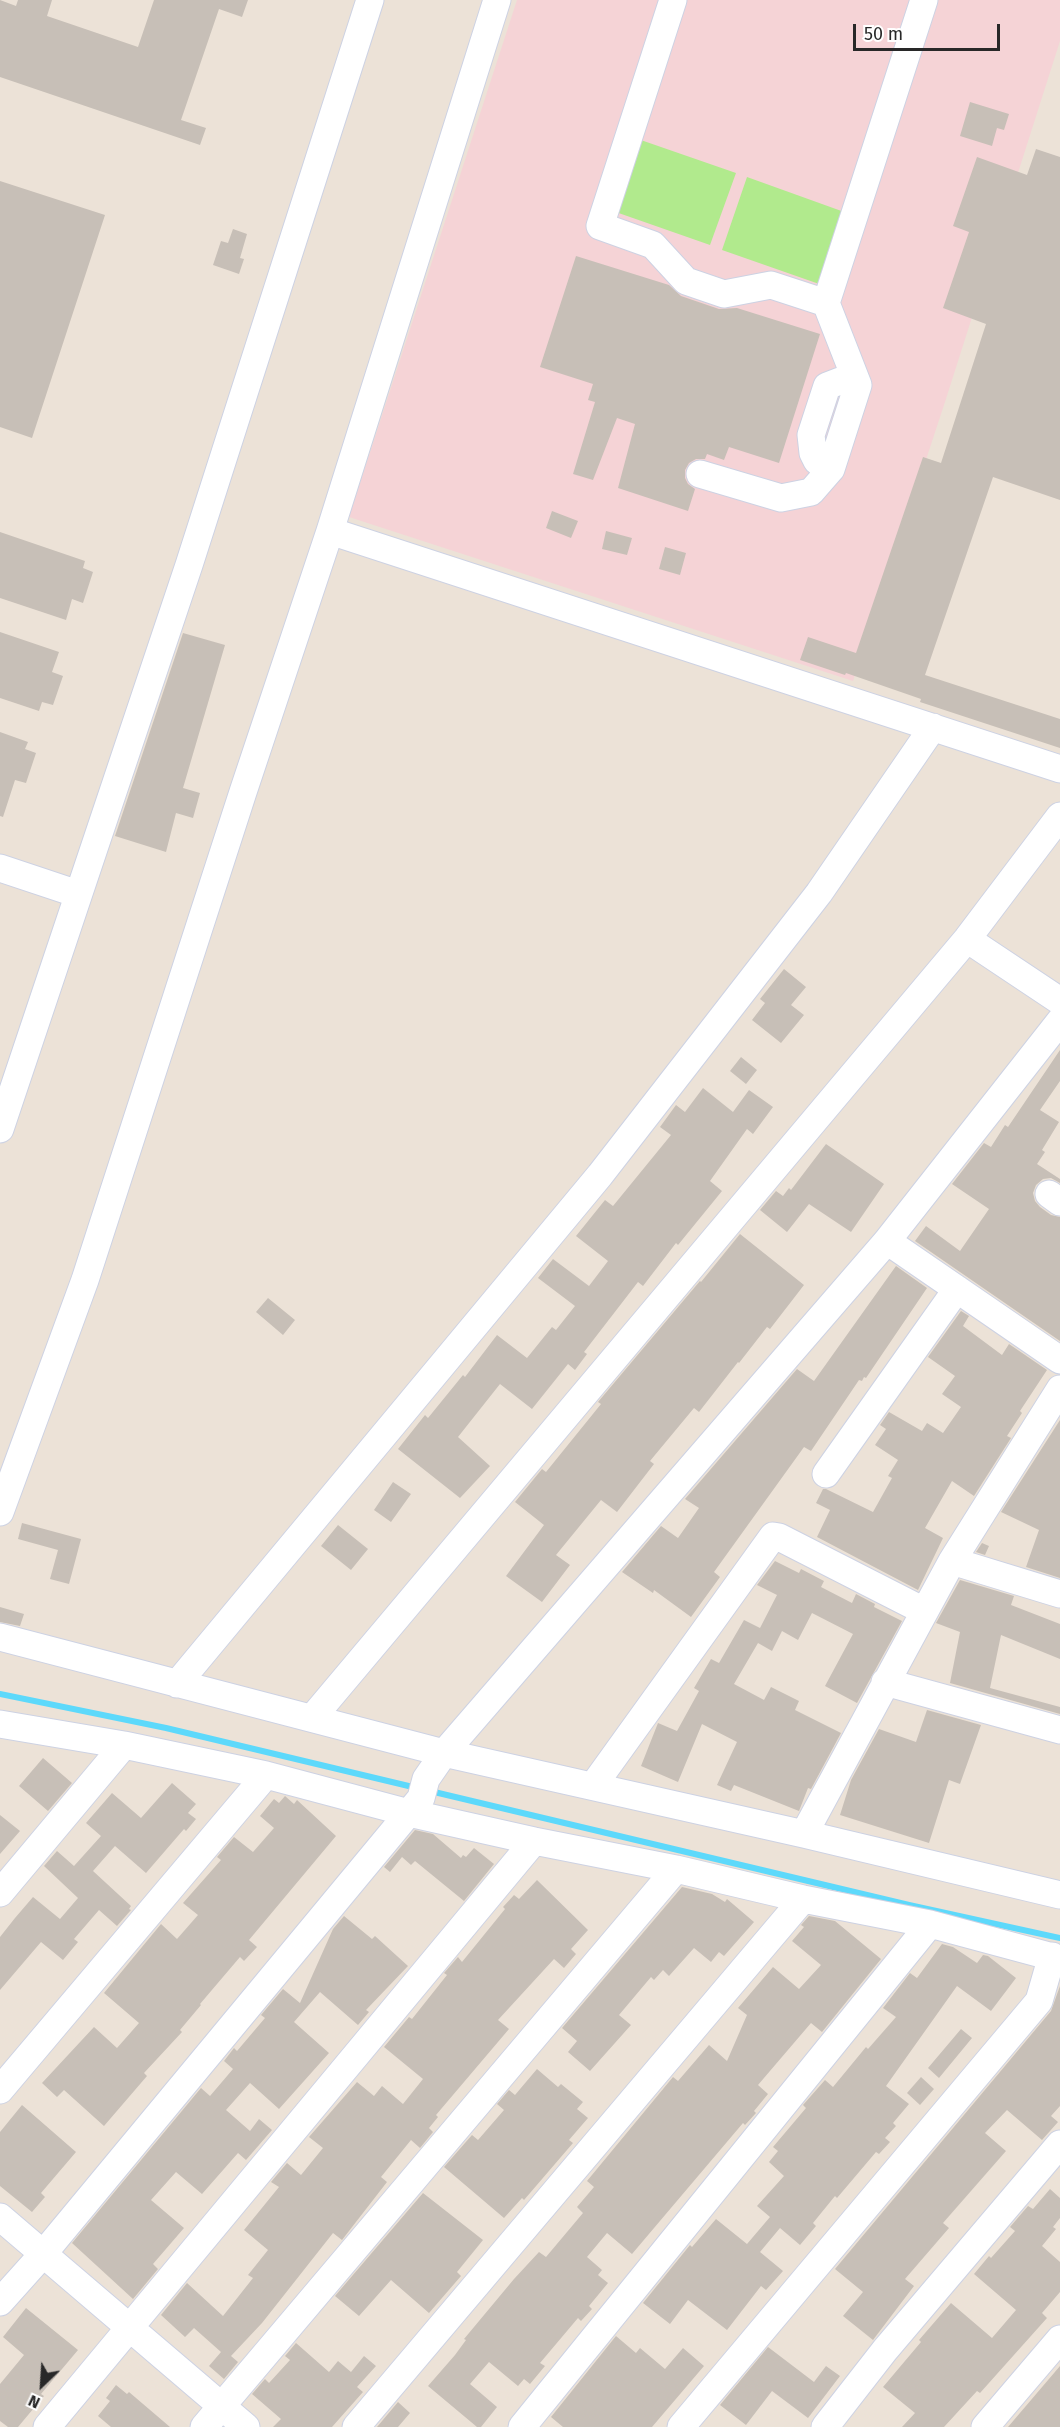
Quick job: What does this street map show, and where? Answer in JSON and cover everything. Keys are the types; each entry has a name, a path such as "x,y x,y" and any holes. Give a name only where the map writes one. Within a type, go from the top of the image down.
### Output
{"street":[{"path":"0,1129 189,565 370,0"},
{"path":"0,1512 85,1280 330,531 497,0"},
{"path":"673,0 600,226 653,245 686,281 714,291 724,294 771,285 826,303"},
{"path":"700,474 781,498 811,492 831,469 858,385 826,303 924,0"},
{"path":"806,414 827,386 840,381 858,385"},
{"path":"806,414 845,426"},
{"path":"806,414 813,453 818,461 831,469"},
{"path":"330,531 1060,769"},
{"path":"177,1684 600,1174 819,893 933,727"},
{"path":"313,1717 967,939 1060,816"},
{"path":"0,868 78,894"},
{"path":"967,939 1060,1000"},
{"path":"0,2302 44,2254 419,1797 444,1753 887,1241 1060,1021"},
{"path":"887,1241 1060,1360"},
{"path":"826,1474 957,1289"},
{"path":"804,1834 952,1561 1060,1389"},
{"path":"593,1786 773,1536 779,1536 924,1611"},
{"path":"952,1561 1060,1594"},
{"path":"0,1637 444,1753 804,1834 1060,1895"},
{"path":"885,1682 1060,1730"},
{"path":"0,1724 124,1745 266,1776 419,1797 534,1841 930,1924 1056,1957 1039,2001 681,2427"},
{"path":"0,1893 124,1745"},
{"path":"0,2090 266,1776"},
{"path":"47,2427 534,1841"},
{"path":"204,2427 676,1869"},
{"path":"356,2427 803,1899"},
{"path":"522,2427 930,1924"},
{"path":"825,2427 885,2350 1060,2144"},
{"path":"0,2217 246,2427"},
{"path":"985,2427 1060,2339"}],"shaded area":[{"path":"517,0 658,0 665,2 666,0 1060,0 1060,41 853,681 349,517"}],"green space":[{"path":"635,138 736,173 710,245 610,210"},
{"path":"747,177 847,213 822,285 722,250"}],"building":[{"path":"0,0 16,6 18,0 52,0 47,16 138,47 154,0 248,0 242,17 219,9 181,120 206,128 200,145 0,77"},
{"path":"970,102 1009,114 1004,130 997,128 992,146 960,136"},
{"path":"1036,149 1060,157 1060,500 993,477 925,675 1060,719 1060,748 920,702 921,699 846,673 845,675 800,660 808,637 856,653 923,457 941,463 986,324 943,308 969,232 953,226 977,157 1027,175"},
{"path":"0,181 105,215 32,438 0,427"},
{"path":"233,229 247,234 240,258 244,259 239,274 213,265 221,241 228,243"},
{"path":"576,256 669,285 681,296 719,309 737,308 820,334 779,463 729,447 724,460 707,454 705,459 696,459 689,463 685,470 688,484 695,489 688,511 618,488 635,424 617,418 593,480 573,474 595,402 588,400 593,384 540,367"},
{"path":"552,511 578,521 571,538 546,528"},
{"path":"606,531 632,538 627,555 602,549"},
{"path":"0,532 85,561 83,568 93,572 83,603 72,599 66,620 0,598"},
{"path":"665,547 686,553 680,575 659,569"},
{"path":"0,632 59,652 52,672 63,676 53,705 42,702 39,711 0,698"},
{"path":"183,633 225,645 183,788 200,793 193,818 176,813 166,852 115,836"},
{"path":"0,732 28,742 25,749 36,753 26,783 15,780 3,817 0,816"},
{"path":"784,969 806,987 791,1005 804,1015 781,1043 752,1020 765,1003 760,999"},
{"path":"1060,1050 1060,1081 1040,1110 1059,1122 1042,1150 1045,1152 1037,1164 1060,1179 1060,1183 1051,1178 1043,1179 1036,1185 1033,1193 1040,1207 1051,1215 1060,1217 1060,1341 915,1241 926,1226 960,1251 989,1209 952,1184 984,1143 991,1147 1005,1125 1008,1127"},
{"path":"741,1057 757,1070 746,1084 730,1071"},
{"path":"703,1088 733,1112 749,1090 773,1107 753,1134 747,1129 710,1181 722,1191 678,1245 676,1243 643,1286 638,1282 584,1352 587,1354 575,1370 568,1364 532,1409 500,1384 458,1437 490,1466 460,1498 398,1449 425,1415 428,1418 463,1375 465,1377 497,1335 527,1358 552,1327 556,1330 575,1306 538,1278 553,1259 589,1286 608,1261 576,1236 605,1200 613,1206 671,1135 660,1127 676,1105 685,1112"},
{"path":"826,1144 884,1184 851,1232 809,1204 787,1232 760,1210 776,1191 783,1196 789,1188 791,1190"},
{"path":"740,1234 804,1285 770,1329 767,1327 699,1412 694,1408 650,1461 654,1464 617,1512 601,1500 556,1555 570,1565 542,1602 506,1576 544,1525 515,1502 542,1469 546,1472 601,1404 598,1402"},
{"path":"896,1266 927,1288 866,1378 859,1380 811,1451 804,1447 714,1572 720,1577 691,1617 654,1590 653,1593 622,1572 661,1526 678,1538 699,1508 685,1499 797,1369 814,1381"},
{"path":"268,1298 295,1320 283,1335 256,1312"},
{"path":"961,1311 969,1316 963,1326 1002,1355 1009,1344 1047,1370 1020,1411 1022,1413 1007,1436 1011,1438 974,1496 952,1481 925,1528 943,1538 918,1590 817,1537 830,1510 816,1503 823,1489 826,1489 873,1512 892,1478 888,1476 898,1460 875,1445 886,1429 880,1425 889,1412 922,1431 927,1423 943,1433 961,1407 942,1394 955,1376 928,1357"},
{"path":"1060,1420 1060,1578 1026,1567 1039,1530 1001,1512"},
{"path":"393,1482 411,1494 391,1522 374,1510"},
{"path":"22,1523 81,1539 69,1584 50,1579 58,1550 18,1539"},
{"path":"338,1525 368,1549 351,1570 321,1546"},
{"path":"982,1543 989,1546 985,1555 976,1552"},
{"path":"775,1561 799,1573 801,1569 824,1581 821,1587 852,1603 856,1594 875,1604 874,1607 902,1621 857,1703 825,1686 853,1634 812,1613 798,1640 782,1631 772,1651 758,1643 734,1684 764,1700 771,1687 799,1701 795,1710 841,1733 811,1789 808,1788 799,1811 734,1785 731,1791 717,1785 737,1742 702,1724 678,1782 641,1766 658,1723 677,1731 699,1691 694,1688 711,1659 719,1663 744,1620 760,1628 777,1595 757,1585"},
{"path":"960,1580 1014,1596 1011,1605 1060,1624 1060,1659 1001,1635 990,1688 1060,1707 1060,1714 950,1683 960,1632 936,1623"},
{"path":"0,1607 24,1614 20,1626 0,1622"},
{"path":"927,1710 981,1725 960,1784 949,1780 929,1843 840,1815 851,1780 879,1729 916,1742"},
{"path":"43,1758 72,1783 48,1811 19,1786"},
{"path":"172,1783 196,1804 188,1813 196,1819 186,1831 184,1829 146,1873 115,1846 93,1871 131,1906 129,1909 131,1910 117,1926 99,1910 74,1939 78,1942 63,1960 41,1942 0,1990 0,1937 15,1918 33,1897 60,1919 78,1898 44,1866 57,1851 74,1866 101,1836 86,1823 112,1793 141,1818"},
{"path":"285,1796 294,1804 297,1800 336,1836 249,1940 257,1947 244,1961 240,1957 200,2004 180,2030 182,2032 144,2073 147,2076 104,2126 64,2090 57,2097 42,2083 94,2027 117,2048 139,2023 104,1993 161,1924 177,1939 198,1915 183,1903 221,1860 217,1857 234,1837 253,1852 274,1828 260,1816 274,1799 279,1803"},
{"path":"0,1815 20,1831 0,1854"},
{"path":"415,1830 433,1834 461,1858 463,1855 466,1857 474,1848 494,1864 464,1901 415,1861 411,1865 402,1857 390,1872 384,1867"},
{"path":"537,1880 588,1930 571,1949 576,1954 564,1968 554,1959 498,2020 509,2029 436,2115 438,2117 429,2128 433,2132 420,2148 411,2140 381,2177 387,2182 342,2240 333,2233 262,2323 231,2356 238,2362 224,2379 209,2366 221,2352 194,2328 185,2337 161,2315 187,2283 223,2316 253,2278 248,2275 268,2250 244,2230 279,2187 271,2182 287,2163 301,2175 323,2148 309,2137 357,2082 374,2096 382,2086 403,2104 423,2079 384,2047 409,2017 412,2019 447,1975 444,1973 458,1957 462,1962 505,1909 503,1907 514,1895 519,1899"},
{"path":"682,1887 712,1894 725,1902 727,1899 754,1922 724,1956 719,1952 711,1962 694,1948 669,1976 663,1970 654,1980 651,1977 619,2015 631,2025 590,2071 568,2052 577,2041 562,2028"},
{"path":"344,1916 372,1939 375,1936 408,1966 366,2010 369,2012 358,2025 320,1992 294,2022 329,2053 279,2109 250,2083 226,2110 250,2131 259,2119 272,2130 246,2160 238,2153 202,2194 176,2172 151,2200 184,2228 153,2264 158,2269 133,2299 72,2243 201,2088 210,2096 233,2069 224,2061 234,2048 237,2051 265,2018 261,2015 283,1989 300,2003 333,1929"},
{"path":"809,1916 835,1921 881,1959 822,2032 811,2023 758,2085 768,2094 754,2111 756,2113 745,2125 743,2123 632,2254 607,2233 587,2257 602,2270 598,2275 608,2283 589,2306 592,2309 581,2321 578,2318 540,2363 545,2366 530,2384 524,2379 518,2386 489,2362 470,2384 497,2407 481,2427 477,2427 428,2386 514,2279 539,2252 546,2257 583,2213 577,2207 594,2187 587,2181 673,2077 678,2081 709,2045 727,2061 747,2015 738,2008 773,1967 799,1989 821,1965 792,1941 804,1927 801,1925"},
{"path":"942,1944 953,1947 977,1963 983,1955 988,1956 1016,1978 991,2011 957,1986 886,2086 909,2104 893,2123 896,2126 885,2138 890,2142 879,2154 876,2152 837,2198 835,2196 813,2223 816,2226 800,2245 780,2228 760,2252 783,2271 766,2290 761,2286 727,2330 688,2300 670,2324 643,2303 690,2245 692,2247 716,2219 747,2244 770,2217 757,2206 784,2176 769,2162 778,2151 773,2147 806,2108 803,2105 825,2080 833,2087 866,2047 868,2049 896,2017 883,2008 910,1973 917,1978"},
{"path":"1060,1986 1060,2106 1051,2116 1058,2122 1042,2140 1007,2110 985,2133 1006,2151 943,2223 949,2228 905,2279 914,2286 873,2340 843,2316 863,2292 835,2269 1051,2011"},
{"path":"961,2029 972,2038 939,2078 928,2068"},
{"path":"537,2069 558,2087 561,2084 583,2102 577,2109 588,2118 569,2140 573,2143 524,2200 522,2198 504,2218 444,2167 472,2135 478,2140 504,2110 497,2104 509,2090 515,2095"},
{"path":"921,2077 934,2089 920,2105 907,2093"},
{"path":"22,2105 76,2152 41,2193 45,2197 32,2212 0,2186 0,2132"},
{"path":"1050,2189 1060,2198 1060,2218 1053,2227 1056,2229 1042,2246 1060,2262 1060,2292 1042,2313 1047,2318 980,2393 977,2391 944,2427 902,2427 915,2413 883,2387 951,2303 992,2338 1016,2310 974,2274 1015,2231 1010,2227 1028,2206 1033,2209"},
{"path":"423,2193 483,2240 457,2272 461,2276 429,2313 391,2280 359,2316 335,2296"},
{"path":"26,2308 78,2350 41,2394 44,2396 18,2427 8,2427 0,2421 0,2384 24,2355 3,2337"},
{"path":"616,2336 636,2353 640,2348 665,2369 683,2348 704,2366 652,2427 563,2427 551,2417"},
{"path":"296,2343 329,2372 338,2361 351,2372 364,2356 376,2366 357,2387 363,2392 332,2427 273,2427 281,2419 252,2394 265,2379 269,2383 290,2360 285,2356"},
{"path":"768,2347 814,2382 826,2366 840,2376 808,2418 772,2391 746,2425 720,2405"},
{"path":"1060,2366 1060,2427 1008,2427"},
{"path":"116,2385 127,2394 129,2392 170,2427 111,2427 98,2416 110,2401 106,2398"},
{"path":"398,2402 410,2413 398,2427 377,2427"}],"waterway":[{"path":"0,1694 166,1728 417,1788"},
{"path":"430,1791 909,1905 1060,1938"}]}
